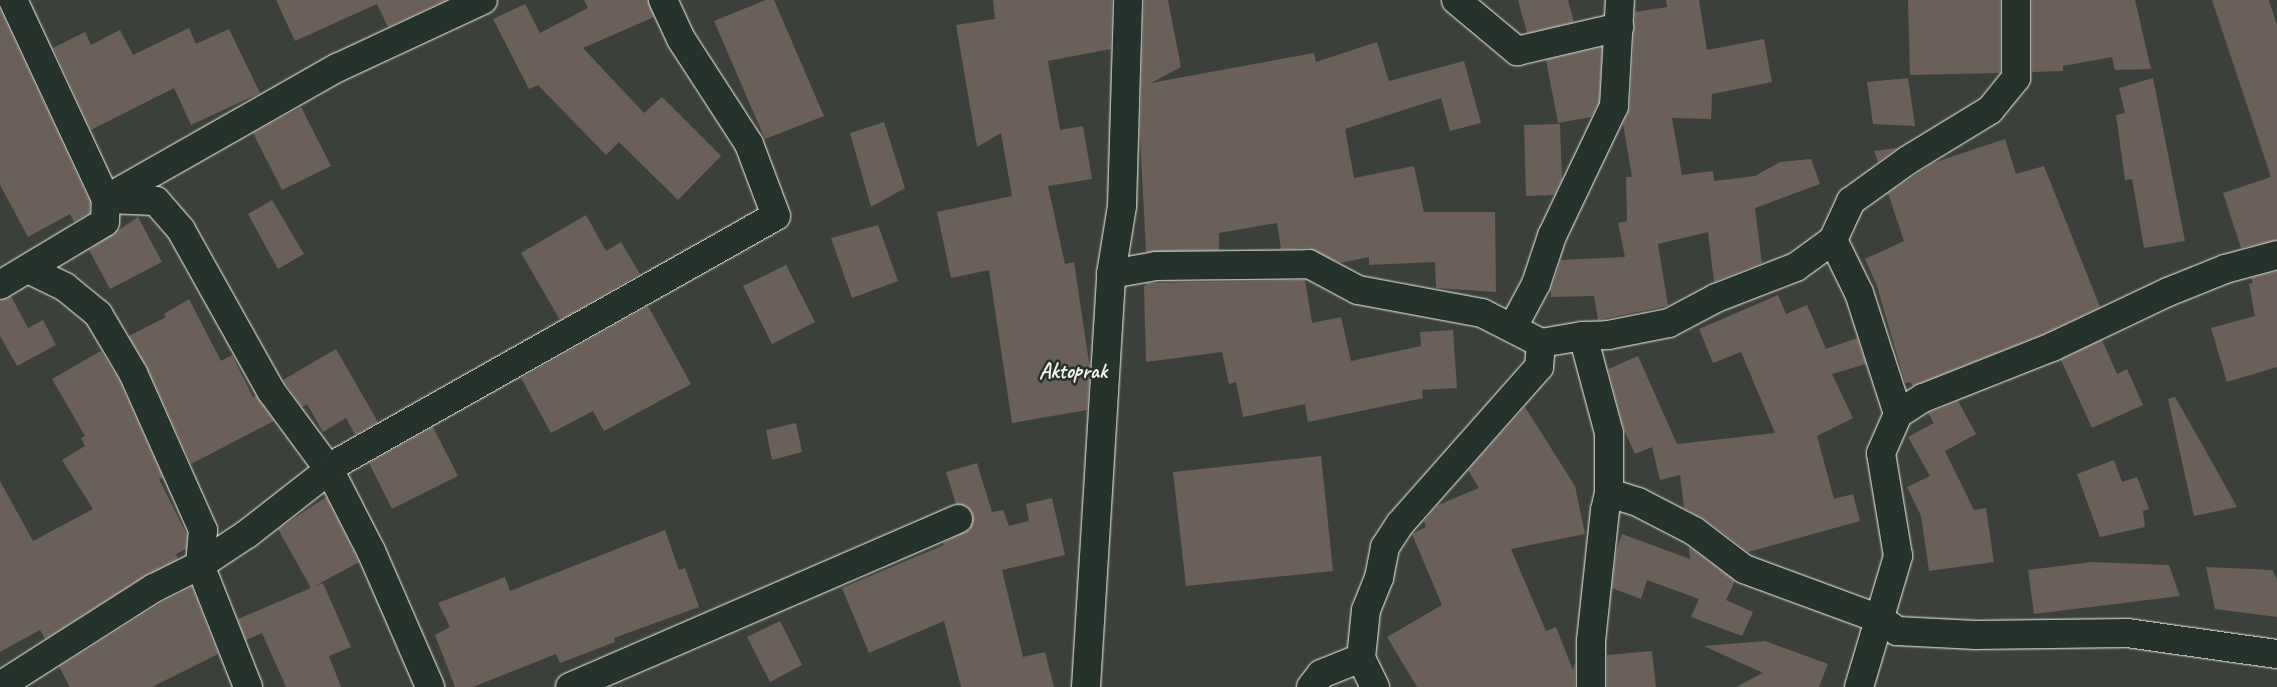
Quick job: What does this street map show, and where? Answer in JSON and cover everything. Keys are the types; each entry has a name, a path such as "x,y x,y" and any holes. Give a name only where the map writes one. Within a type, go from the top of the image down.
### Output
{"street":[{"path":"0,285 105,222 106,199 13,0"},
{"path":"106,199 337,68 483,0"},
{"path":"0,686 34,677 154,588 200,565 248,534 330,472 339,462 776,216 749,144 681,39 663,0"},
{"path":"1086,687 1111,274 1122,206 1128,0"},
{"path":"1456,0 1517,51 1619,28"},
{"path":"1513,327 1536,284 1552,236 1614,106 1620,0"},
{"path":"1111,274 1156,266 1309,264 1358,290 1482,313 1513,327 1541,343 1583,336 1608,335 1669,323 1716,298 1796,267 1833,240 1850,201 1908,160 1990,110 2016,78 2016,0"},
{"path":"106,199 156,201 181,230 271,391 330,472 371,551 430,687"},
{"path":"1833,240 1859,293 1898,414"},
{"path":"1859,687 1898,556 1881,453 1898,414 1923,398 2052,347 2168,292 2225,269 2277,255"},
{"path":"28,269 66,287 98,314 133,374 204,530 200,565 248,687"},
{"path":"1583,336 1609,433 1609,493 1605,510 1591,640 1591,687"},
{"path":"1375,687 1361,658 1366,610 1379,578 1385,547 1400,524 1539,367 1541,343"},
{"path":"1609,493 1638,502 1694,531 1744,569 1880,620 1897,631 1976,635 2128,633 2277,654"},
{"path":"570,687 958,519"},
{"path":"1311,687 1321,674 1361,658"}],"building":[{"path":"276,0 446,0 388,27 377,4 295,41"},
{"path":"584,0 648,0 654,17 583,48 644,113 662,97 721,156 678,200 619,142 606,155 538,85 529,89 493,19 525,4 540,33 588,8"},
{"path":"766,0 774,0 824,116 765,139 714,21"},
{"path":"993,0 1112,0 1111,49 1048,61 1060,130 1083,126 1092,179 1048,186 1065,264 1074,262 1090,369 1087,410 1012,423 989,270 951,278 937,212 1012,196 1001,133 977,147 956,25 995,19"},
{"path":"1144,0 1168,0 1181,67 1151,83 1314,53 1316,62 1377,42 1389,81 1464,61 1481,123 1450,131 1441,98 1345,129 1354,178 1414,166 1424,212 1495,212 1496,292 1436,288 1435,262 1369,265 1369,257 1340,263 1309,248 1281,249 1277,223 1219,233 1219,250 1146,252 1140,136"},
{"path":"1518,0 1568,0 1574,22 1527,33"},
{"path":"1666,0 1699,0 1707,50 1764,39 1772,82 1712,94 1711,119 1672,118 1682,175 1713,171 1714,181 1755,176 1780,162 1811,159 1820,184 1755,208 1762,263 1714,282 1708,232 1658,244 1668,306 1598,320 1594,296 1551,297 1551,289 1561,260 1625,257 1618,223 1627,221 1626,177 1632,177 1623,124 1630,107 1635,12 1667,7"},
{"path":"1908,0 2000,0 2000,73 1910,75"},
{"path":"2032,0 2135,0 2151,69 2115,70 2112,57 2063,66 2063,71 2032,72"},
{"path":"2212,0 2269,0 2277,25 2277,240 2241,248 2223,193 2271,177"},
{"path":"0,9 90,202 90,213 74,222 70,214 28,237 0,185"},
{"path":"189,28 196,44 229,29 260,93 191,125 174,88 91,130 53,48 85,32 91,45 120,30 133,55"},
{"path":"1602,47 1599,102 1591,117 1558,123 1546,60"},
{"path":"1908,78 1915,126 1873,124 1867,82"},
{"path":"2153,78 2185,241 2144,248 2132,179 2125,180 2116,115 2125,113 2119,88"},
{"path":"301,107 331,166 282,190 253,133"},
{"path":"884,122 905,188 871,207 850,133"},
{"path":"1560,124 1562,180 1554,195 1526,196 1524,125"},
{"path":"2005,139 2016,174 2044,166 2100,307 2046,333 1913,386 1910,382 1905,383 1877,286 1865,259 1904,241 1888,193 1933,163"},
{"path":"1898,148 1878,162 1874,151"},
{"path":"272,200 304,254 278,269 248,214"},
{"path":"586,215 606,251 621,242 640,274 560,320 521,253"},
{"path":"138,217 162,262 110,289 89,250"},
{"path":"878,225 898,281 852,298 831,238"},
{"path":"786,265 815,322 772,344 743,286"},
{"path":"2277,271 2277,367 2227,382 2211,328 2255,316 2249,284 2253,283 2251,278"},
{"path":"1305,280 1312,323 1341,317 1351,361 1421,346 1420,332 1453,330 1457,388 1422,390 1423,398 1308,422 1305,404 1243,417 1236,382 1229,384 1222,352 1146,362 1144,287 1147,283"},
{"path":"1778,295 1786,314 1807,305 1826,349 1857,338 1866,364 1832,374 1853,418 1817,436 1834,499 1853,494 1860,521 1748,552 1703,518 1684,508 1680,475 1660,480 1652,447 1635,454 1624,430 1608,369 1638,356 1677,444 1775,433 1741,352 1713,363 1699,329"},
{"path":"11,296 28,328 43,320 56,345 17,366 0,336 0,301"},
{"path":"189,299 221,361 232,355 253,397 256,396 274,421 191,464 147,367 129,336 166,317 164,314"},
{"path":"648,306 691,384 604,431 593,411 551,433 521,378"},
{"path":"2102,340 2117,374 2127,369 2143,405 2092,428 2061,360"},
{"path":"336,349 378,422 355,435 346,418 323,432 307,404 302,407 283,380"},
{"path":"101,351 119,380 163,478 159,479 187,535 186,549 176,554 178,559 146,575 45,639 40,630 0,652 0,481 33,541 93,509 62,460 85,446 81,438 85,436 52,379"},
{"path":"2175,397 2237,507 2194,516 2168,399"},
{"path":"1958,401 1976,434 1945,451 1974,510 1986,508 1994,562 1929,571 1921,516 1907,487 1930,476 1908,437 1934,423 1928,413"},
{"path":"1525,407 1575,486 1585,534 1511,549 1546,631 1556,627 1573,670 1575,663 1575,687 1417,687 1387,637 1442,605 1412,534 1426,527 1424,521 1438,505 1479,488 1468,470"},
{"path":"796,423 802,452 772,460 766,430"},
{"path":"433,427 458,476 392,509 369,463"},
{"path":"1321,456 1333,571 1186,586 1173,472"},
{"path":"2114,460 2122,482 2137,477 2149,509 2143,511 2145,527 2100,537 2077,474"},
{"path":"977,463 992,512 1003,510 1009,526 1029,521 1026,504 1052,498 1065,555 1002,570 1023,657 1045,652 1054,687 961,687 944,621 869,653 842,588 944,545 943,543 970,529 972,513 967,506 956,504 946,472"},
{"path":"326,497 359,562 315,586 323,583 351,647 329,656 341,687 286,687 262,633 246,640 238,619 311,588 278,529"},
{"path":"665,530 679,570 685,568 699,607 614,638 615,642 560,663 556,654 473,687 455,687 435,635 450,627 438,603 505,577 510,591"},
{"path":"1622,534 1690,559 1689,547 1735,581 1726,600 1753,612 1742,636 1691,617 1699,599 1647,580 1641,599 1612,588 1617,548"},
{"path":"2092,562 2169,565 2180,596 2034,614 2028,570"},
{"path":"2206,567 2272,570 2277,579 2277,617 2215,609"},
{"path":"192,587 218,654 152,687 70,687 59,667 162,602"},
{"path":"780,621 802,665 770,682 747,637"},
{"path":"1765,641 1828,664 1819,687 1736,687 1763,673 1704,646"},
{"path":"1652,651 1656,687 1607,687 1607,655"}],"district":[{"name":"Aktoprak","path":"1073,372"}]}
